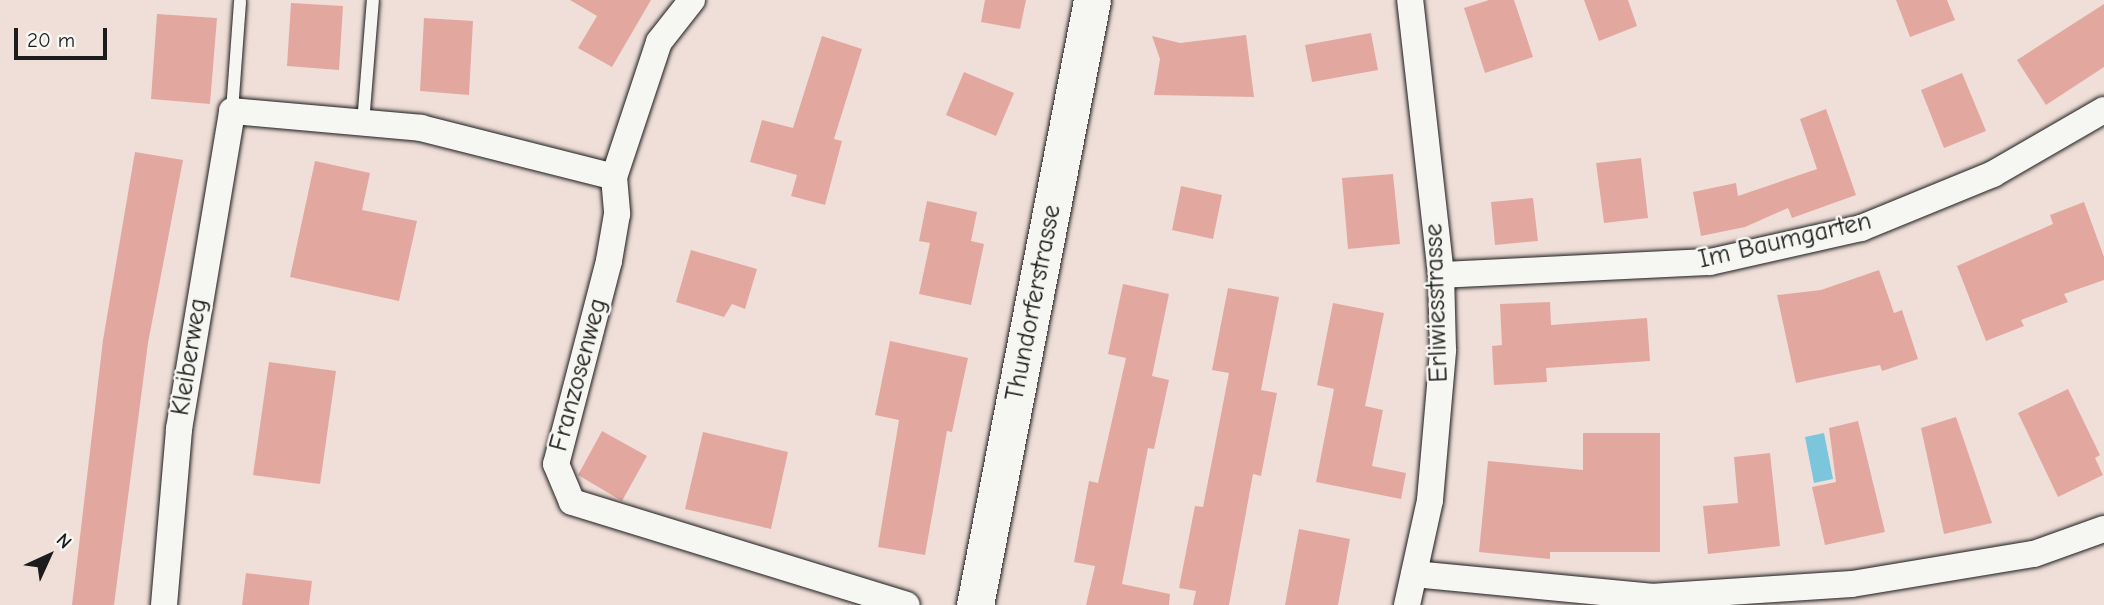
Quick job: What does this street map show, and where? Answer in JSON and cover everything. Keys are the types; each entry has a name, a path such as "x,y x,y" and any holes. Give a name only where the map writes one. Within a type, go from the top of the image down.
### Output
{"street":[{"name":"Franzosenweg","path":"692,0 659,42 614,177 617,214 609,261 556,464 572,502 907,605"},
{"name":"Thundorferstrasse","path":"975,605 1092,0"},
{"name":"Erliwiesstrasse","path":"1407,605 1439,433 1441,275 1410,0"},
{"name":"Im Baumgarten","path":"1441,275 1710,262 1861,228 1993,173 2104,110"},
{"path":"232,111 363,123 486,141 614,177"},
{"name":"Kleiberweg","path":"164,605 178,429 232,111"},
{"path":"1414,574 1651,597 1839,585 2034,554 2104,529"}],"lane":[{"path":"363,123 373,0"},
{"name":"Kleiberweg","path":"232,111 240,1"}],"water":[{"path":"1824,433 1833,479 1814,483 1805,437"}],"building":[{"path":"570,0 651,0 612,67 578,48 597,16"},
{"path":"985,0 1026,0 1020,29 981,22"},
{"path":"1489,0 1514,0 1533,57 1485,73 1464,8"},
{"path":"1584,0 1628,0 1637,26 1599,41"},
{"path":"1896,0 1947,0 1955,20 1910,37"},
{"path":"291,3 343,6 339,70 287,66"},
{"path":"2104,4 2104,67 2046,105 2017,60"},
{"path":"157,14 217,18 210,104 151,99"},
{"path":"424,18 473,21 469,95 420,91"},
{"path":"1371,33 1378,70 1312,82 1305,45"},
{"path":"1246,35 1254,97 1154,95 1160,59 1152,36 1180,43"},
{"path":"822,36 862,49 834,139 842,141 825,205 791,196 797,175 750,162 762,120 793,128"},
{"path":"964,72 1014,93 996,136 946,115"},
{"path":"1962,73 1986,131 1944,148 1921,90"},
{"path":"1826,109 1856,195 1792,218 1788,208 1745,227 1701,236 1693,192 1736,183 1738,196 1817,169 1800,119"},
{"path":"135,152 183,160 148,343 114,605 72,605 103,340"},
{"path":"1641,158 1648,218 1604,223 1596,163"},
{"path":"315,161 370,173 362,210 417,221 399,301 290,277"},
{"path":"1393,174 1400,244 1348,249 1342,178"},
{"path":"1181,186 1222,195 1213,239 1172,230"},
{"path":"1533,198 1538,241 1495,245 1491,202"},
{"path":"927,201 977,212 971,241 984,244 971,305 919,294 930,243 919,241"},
{"path":"2084,202 2104,257 2104,280 2064,294 2068,302 2021,320 2024,326 1986,341 1957,266 2053,224 2050,215"},
{"path":"691,250 757,269 745,309 732,304 724,317 676,302"},
{"path":"1879,270 1894,313 1902,310 1918,359 1882,371 1880,365 1796,383 1777,295 1821,290"},
{"path":"1123,284 1169,294 1152,376 1169,380 1154,449 1148,448 1122,584 1170,594 1169,605 1086,605 1095,566 1074,562 1089,481 1098,483 1126,358 1108,354"},
{"path":"1228,288 1279,297 1261,390 1277,393 1261,476 1253,474 1229,605 1193,605 1196,591 1179,588 1195,506 1203,507 1229,373 1212,370"},
{"path":"1550,302 1551,325 1647,318 1650,361 1546,368 1547,382 1494,385 1492,346 1502,345 1500,304"},
{"path":"1333,303 1384,313 1365,406 1383,410 1372,466 1406,473 1401,499 1316,482 1334,389 1317,385"},
{"path":"890,341 968,358 952,432 947,431 925,555 878,547 899,420 875,415"},
{"path":"269,362 336,371 320,484 253,475"},
{"path":"2068,389 2100,455 2095,458 2103,475 2058,497 2018,413"},
{"path":"1956,417 1992,523 1944,534 1921,428"},
{"path":"1858,421 1885,532 1825,545 1812,487 1836,482 1829,428"},
{"path":"602,431 647,456 622,501 578,475"},
{"path":"703,432 788,452 771,529 685,509"},
{"path":"1583,433 1660,433 1660,552 1550,552 1550,559 1479,552 1488,461 1583,470"},
{"path":"1770,453 1780,546 1708,554 1703,506 1738,503 1734,457"},
{"path":"1299,529 1350,539 1338,605 1285,605"},
{"path":"246,573 312,581 309,605 242,605"}]}
